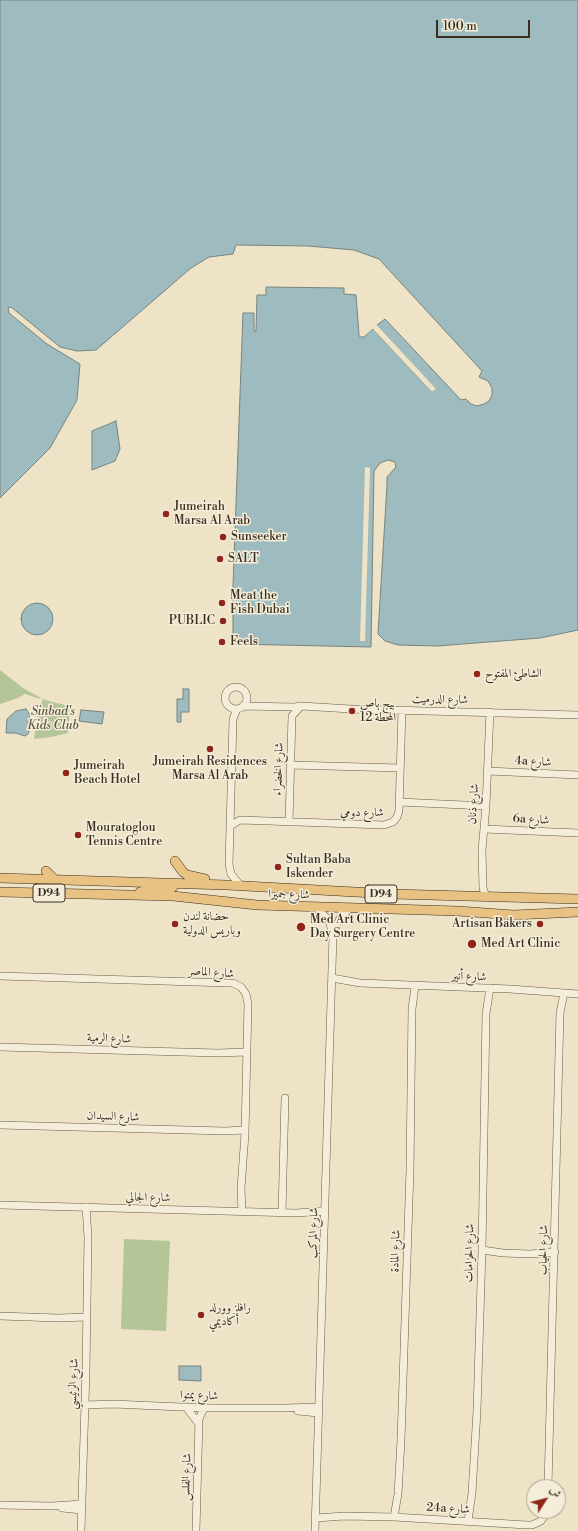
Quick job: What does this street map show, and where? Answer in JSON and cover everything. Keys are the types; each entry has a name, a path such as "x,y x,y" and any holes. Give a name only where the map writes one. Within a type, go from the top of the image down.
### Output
{"main road":[{"path":"175,861 183,872 190,876 219,881 227,885"},
{"path":"46,871 55,880"},
{"name":"شارع جميرا","path":"0,878 240,885 392,894 578,899"},
{"path":"136,895 147,890 169,890 173,887 174,883"},
{"path":"188,897 192,890 215,890 227,885"},
{"name":"شارع جميرا","path":"0,892 188,897 257,906 458,911 514,915 578,912"}],"street":[{"name":"شارع الدرميت","path":"301,706 295,704 259,703 247,697 244,690 238,687 233,687 228,690 225,696 226,702 231,707 301,706 578,715"},
{"path":"240,885 231,874 229,868 233,719 240,707 247,701 247,697"},
{"path":"284,707 292,716 301,706"},
{"name":"شارع دومي","path":"240,820 387,825 393,822 397,817 399,802 402,710"},
{"name":"شارع ذنان","path":"486,897 483,884 482,850 486,806 490,712"},
{"name":"شارع الخضراء","path":"289,822 292,716"},
{"path":"291,765 400,768"},
{"name":"4a شارع","path":"487,771 578,775"},
{"path":"399,802 486,806"},
{"path":"230,813 240,820 230,826"},
{"name":"6a شارع","path":"484,829 578,833"},
{"name":"شارع المركب","path":"315,1531 333,935 329,920 316,908"},
{"name":"شارع المركب","path":"333,935 339,920 350,908"},
{"name":"شارع الماصر","path":"0,976 233,983 244,991 248,1000 245,1132 240,1211"},
{"name":"شارع أنير","path":"332,981 412,986 510,989 578,994"},
{"name":"شارع المادة","path":"397,1517 410,1170 412,986"},
{"name":"شارع الحزامات","path":"471,1521 477,1411 482,1252 487,988"},
{"name":"شارع الحياب","path":"548,1479 561,993"},
{"name":"شارع الرمية","path":"0,1047 246,1055"},
{"path":"282,1212 285,1098"},
{"name":"شارع السيدان","path":"0,1125 245,1132"},
{"name":"شارع الجالي","path":"0,1205 325,1214"},
{"name":"شارع الرئيسي","path":"81,1531 89,1207"},
{"path":"482,1252 554,1255"},
{"path":"0,1316 87,1319"},
{"name":"شارع يمتوا","path":"85,1402 204,1408 286,1408 318,1410"},
{"path":"186,1407 199,1424"},
{"name":"شارع الفلس","path":"196,1531 199,1424 200,1416 204,1408"},
{"path":"0,1505 82,1507"},
{"name":"24a شارع","path":"316,1515 397,1517 532,1525 542,1519"}],"green space":[{"path":"0,670 23,688 41,698 40,699 25,694 0,704"},
{"name":"Sinbad's Kids Club","path":"43,699 70,706 68,733 34,739 37,717"},
{"path":"124,1239 170,1241 166,1331 121,1329"}],"water":[{"path":"0,0 578,0 578,630 540,638 437,646 398,645 385,641 378,634 387,477 396,467 395,462 388,460 380,463 374,471 371,647 233,644 233,586 243,313 254,313 254,331 256,331 257,295 266,295 266,287 344,288 344,294 356,295 360,337 364,337 373,329 432,392 435,389 377,325 385,319 461,400 466,399 471,404 477,406 489,401 492,395 492,388 488,381 479,377 482,371 379,259 354,250 308,246 236,245 233,254 209,257 191,268 96,350 77,351 60,347 11,307 8,308 9,313 47,344 80,364 77,400 50,448 0,498"},
{"path":"116,421 120,449 115,461 92,470 92,431"},
{"path":"34,603 40,603 50,610 53,619 52,625 46,632 40,635 34,635 24,628 21,622 21,616 28,606"},
{"path":"183,689 189,689 189,712 181,712 181,722 177,722 177,699 183,699"},
{"path":"26,709 30,715 28,722 30,728 28,734 25,736 16,733 6,733 7,719 16,711"},
{"path":"81,710 104,712 102,724 79,721"},
{"path":"179,1366 201,1366 201,1381 179,1380"}],"pier":[{"path":"377,325 436,389 432,392 373,329"},
{"path":"365,467 370,468 365,641 360,641"}],"place":[{"name":"Jumeirah Marsa Al Arab","path":"166,514"},
{"name":"Sunseeker","path":"223,537"},
{"name":"SALT","path":"220,559"},
{"name":"Meat the Fish Dubai","path":"222,603"},
{"name":"PUBLIC","path":"223,621"},
{"name":"Feels","path":"222,642"},
{"name":"الشاطئ المفتوح","path":"477,674"},
{"name":"بيج باص المحطة 12","path":"352,711"},
{"name":"Jumeirah Residences Marsa Al Arab","path":"210,749"},
{"name":"Jumeirah Beach Hotel","path":"66,773"},
{"name":"Mouratoglou Tennis Centre","path":"78,835"},
{"name":"Sultan Baba Iskender","path":"278,867"},
{"name":"حضانة لندن وباريس الدولية","path":"175,924"},
{"name":"Artisan Bakers","path":"540,924"},
{"name":"Med Art Clinic Day Surgery Centre","path":"301,927"},
{"name":"Med Art Clinic","path":"472,944"},
{"name":"رافلز وورلد أكاديمي","path":"201,1315"}]}
